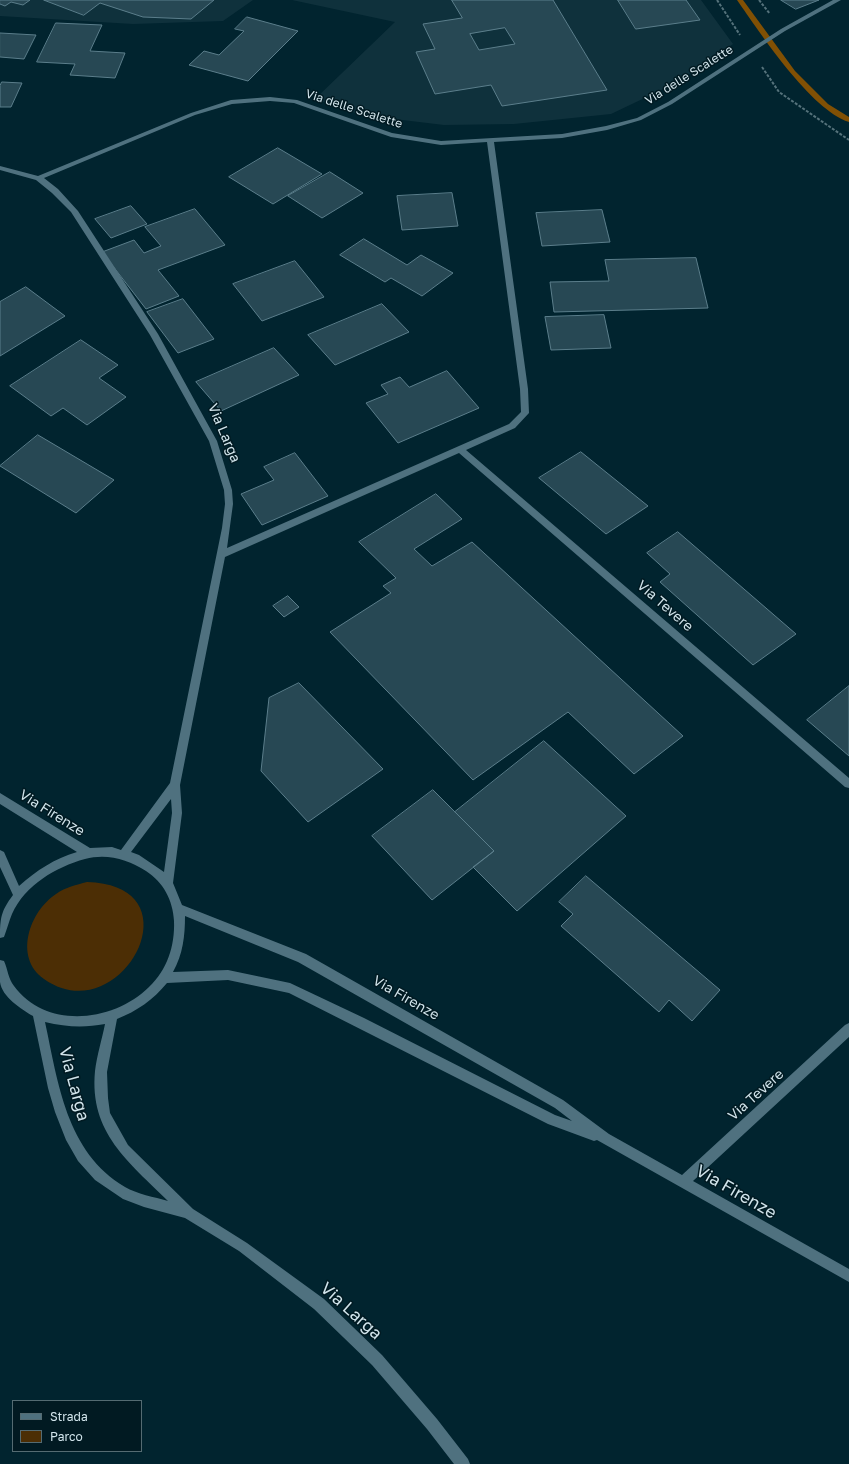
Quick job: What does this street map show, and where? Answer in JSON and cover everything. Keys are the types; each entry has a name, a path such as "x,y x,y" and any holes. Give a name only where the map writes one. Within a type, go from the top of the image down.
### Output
{"street":[{"name":"Via delle Scalette","path":"39,178 192,114 231,102 270,98 295,101 391,135 441,143 562,136 607,128 639,119 670,103 750,50 838,0"},
{"path":"220,555 461,450 512,426 525,413 524,389 490,140"},
{"name":"Via Larga","path":"0,168 39,178 55,191 74,211 154,334 206,428 224,472 229,504 226,528 175,785 177,814 168,882"},
{"name":"Via Tevere","path":"461,450 849,784"},
{"name":"Via Larga","path":"123,855 175,785"},
{"name":"Via Firenze","path":"0,798 88,853"},
{"name":"Via Firenze","path":"0,933 7,912 18,895 32,879 49,867 68,858 88,853 108,852 141,861 154,869 168,882 179,909 181,928 177,947 164,978 153,991 139,1002 112,1015 93,1021 74,1022 55,1020 38,1014 21,1003 9,988 0,965"},
{"path":"0,855 18,895"},
{"name":"Via Firenze","path":"179,909 302,958 376,998 559,1104 605,1138 849,1276"},
{"name":"Via Firenze","path":"164,978 228,975 290,988 552,1120 605,1138"},
{"name":"Via Larga","path":"38,1014 58,1106 65,1126 78,1151 91,1167 107,1182 120,1191 136,1198 189,1212"},
{"name":"Via Larga","path":"112,1015 101,1072 104,1115 124,1149 189,1212 243,1246 318,1304 377,1360 464,1464"},
{"name":"Via Tevere","path":"683,1182 849,1029"}],"path":[{"path":"717,0 779,92 849,140"}],"shaded area":[{"path":"0,0 253,0 223,21 133,24 0,16"},
{"path":"292,0 701,0 733,44 676,83 611,114 514,124 444,125 361,115 315,99 395,22"}],"green space":[{"path":"87,882 121,889 139,906 144,928 137,952 121,973 99,987 72,990 44,979 35,970 29,959 27,947 33,923 39,911 47,902 56,894 71,886"}],"building":[{"path":"0,0 30,0 23,5 11,2 5,6 0,4"},
{"path":"44,0 214,0 191,19 143,17 100,3 84,15"},
{"path":"452,0 553,0 607,90 502,106 491,85 435,94 416,52 435,49 423,24 462,18","holes":["505,28 515,44 479,50 470,34"]},
{"path":"618,0 686,0 700,20 636,29"},
{"path":"781,0 819,0 796,9"},
{"path":"247,17 298,31 248,81 189,65 204,51 219,55 244,31 235,29"},
{"path":"56,23 102,25 90,51 125,53 115,78 70,75 75,64 37,62"},
{"path":"0,33 36,35 24,59 0,57"},
{"path":"2,82 22,83 11,107 0,107 0,86"},
{"path":"278,148 322,174 273,204 229,177"},
{"path":"330,172 363,193 322,218 288,196"},
{"path":"452,193 458,226 402,230 397,196"},
{"path":"131,206 147,224 111,238 95,219"},
{"path":"195,209 225,245 158,270 179,296 146,309 102,252 134,240 144,253 161,246 145,227"},
{"path":"602,210 610,242 542,246 536,213"},
{"path":"364,239 407,265 421,255 453,273 422,296 391,278 385,282 340,255"},
{"path":"696,258 708,308 554,312 550,282 609,281 605,260"},
{"path":"295,261 324,297 262,321 233,284"},
{"path":"26,287 65,316 0,356 0,302"},
{"path":"183,299 214,339 178,353 147,312"},
{"path":"382,304 409,332 335,365 308,335"},
{"path":"604,315 611,348 551,350 545,317"},
{"path":"81,340 118,365 99,378 126,397 87,425 63,408 51,416 10,386"},
{"path":"274,348 299,375 221,411 196,382"},
{"path":"447,371 479,408 398,443 366,403 388,394 381,385 400,377 409,387"},
{"path":"38,435 114,480 76,513 0,466"},
{"path":"581,452 648,506 606,534 539,478"},
{"path":"295,453 328,496 262,525 241,494 274,480 264,467"},
{"path":"436,494 462,519 414,549 432,566 472,542 683,736 634,774 568,712 473,780 330,632 391,593 383,586 396,578 359,542"},
{"path":"678,532 796,634 753,665 660,582 670,574 647,553"},
{"path":"288,596 299,607 284,617 273,606"},
{"path":"299,683 383,769 308,822 261,771 269,698"},
{"path":"849,686 849,756 807,720"},
{"path":"544,741 626,816 517,911 473,867 494,851 455,812"},
{"path":"433,790 494,851 432,900 372,836"},
{"path":"586,876 720,990 692,1021 669,1000 659,1012 561,926 573,914 559,902"}],"waterway":[{"path":"740,0 793,72 826,105 849,120"}]}
